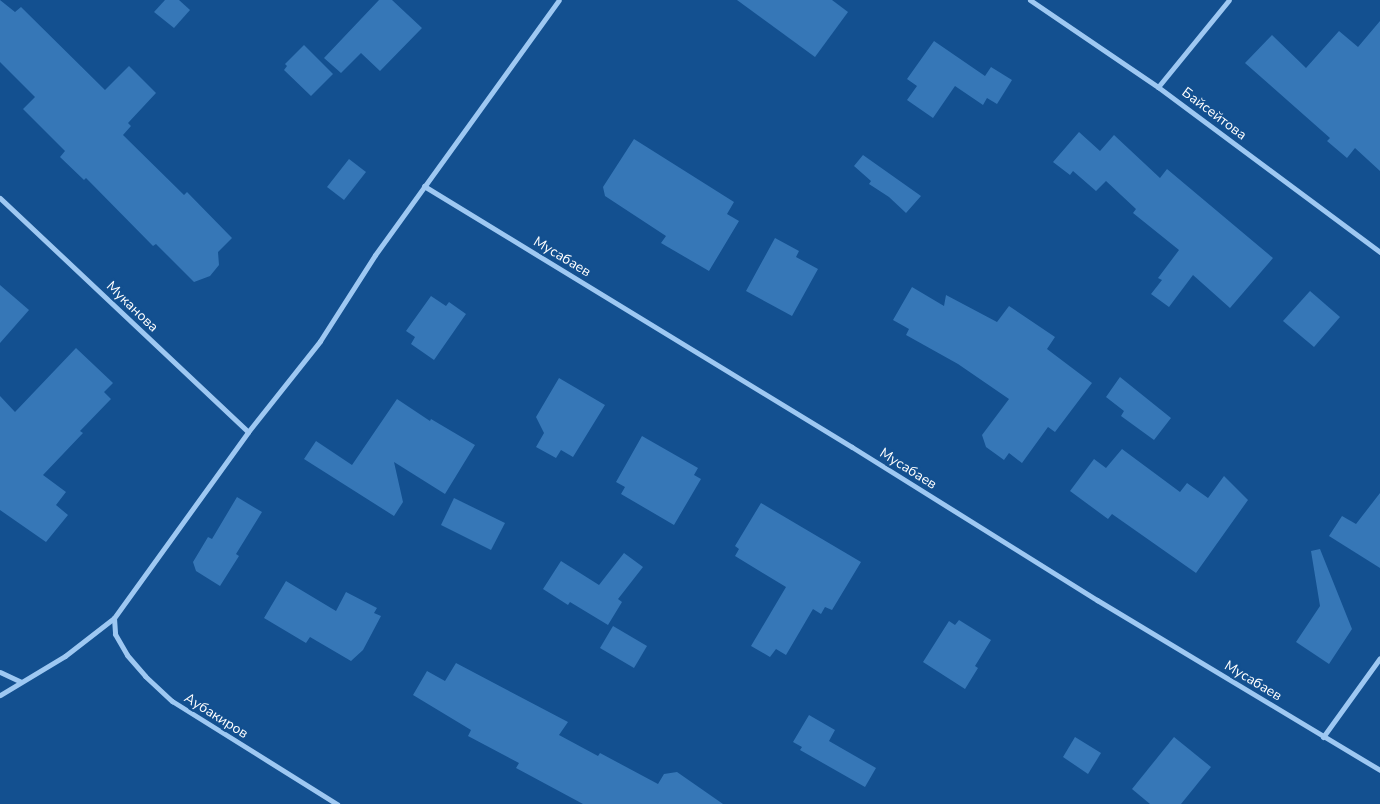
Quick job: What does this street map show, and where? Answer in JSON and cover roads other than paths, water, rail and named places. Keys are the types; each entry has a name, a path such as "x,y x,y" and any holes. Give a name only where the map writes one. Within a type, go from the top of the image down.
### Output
{"street":[{"path":"0,695 66,656 114,618 248,432 320,341 424,186 559,0"},
{"name":"Байсейтова","path":"1030,0 1158,87 1380,252"},
{"path":"1158,87 1229,0"},
{"name":"Мусабаев","path":"424,186 1323,737 1380,770"},
{"name":"Муканова","path":"0,198 248,432"},
{"name":"Аубакиров","path":"114,618 115,634 127,655 145,676 172,701 338,804"},
{"path":"1323,737 1380,658"},
{"path":"0,672 21,682"}]}
